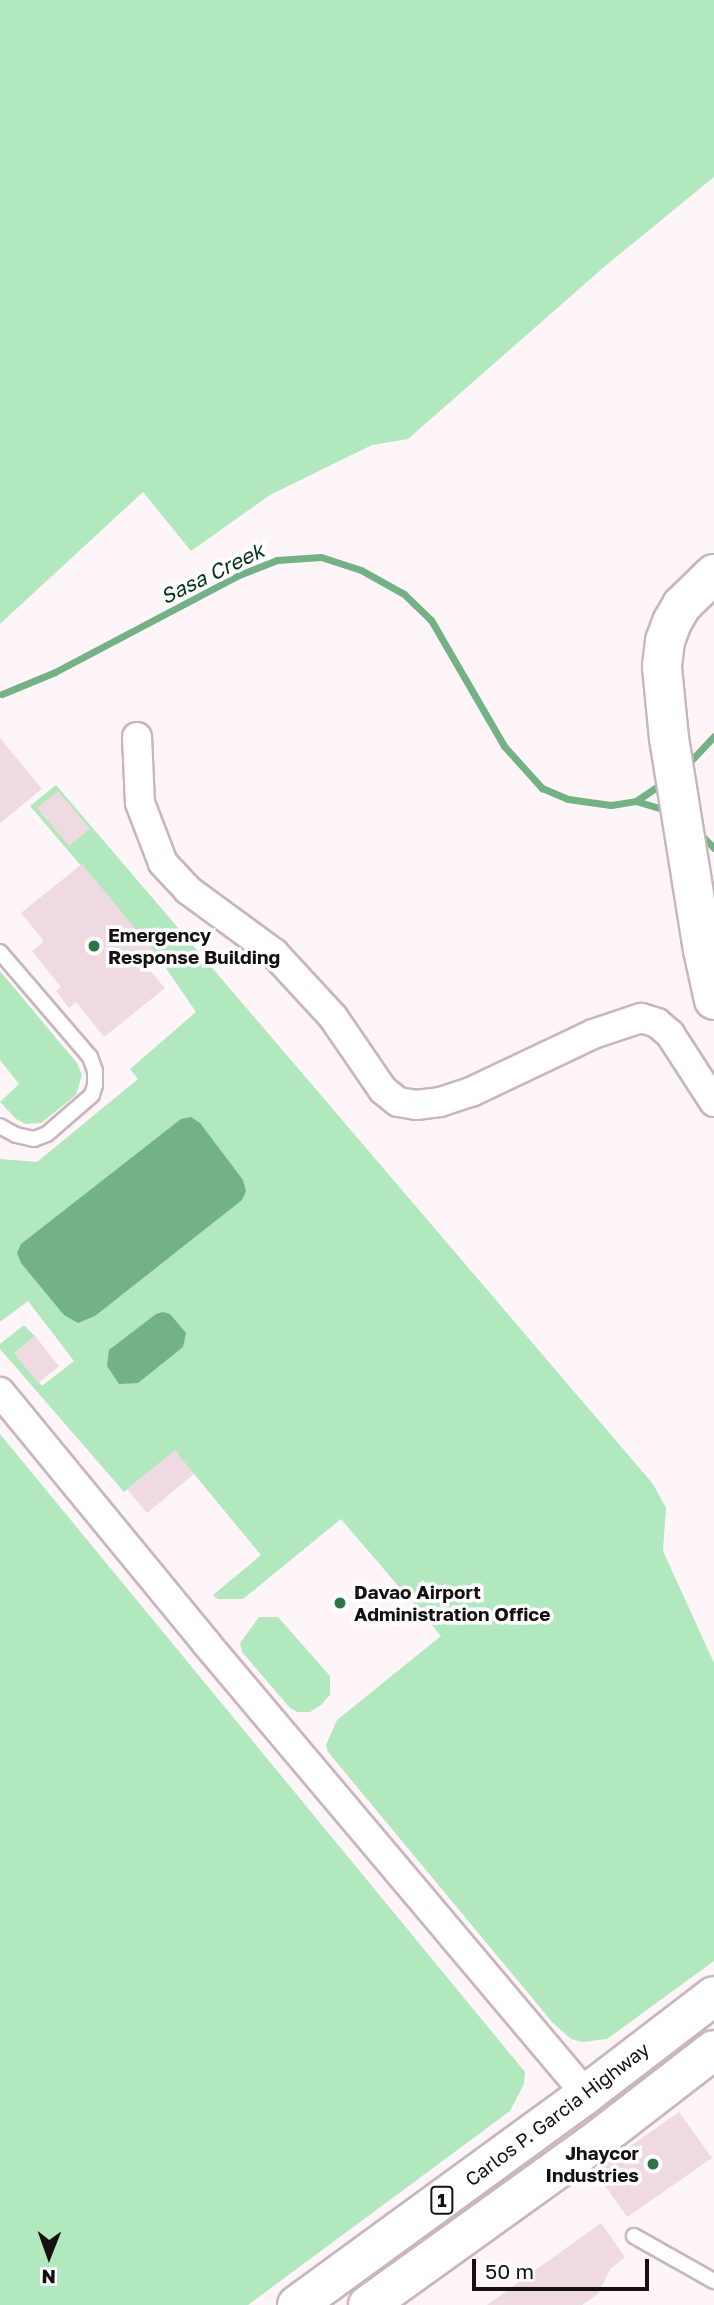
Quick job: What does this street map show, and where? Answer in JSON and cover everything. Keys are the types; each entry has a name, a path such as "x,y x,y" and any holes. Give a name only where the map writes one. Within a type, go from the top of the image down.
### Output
{"main road":[{"path":"714,574 682,605 665,641 663,688 703,950 714,1000"},
{"name":"Carlos P. Garcia Highway","path":"297,2305 586,2094 714,1996"},
{"name":"1","path":"384,2302 714,2050"},
{"path":"591,2145 586,2094 650,2098"}],"street":[{"path":"137,737 139,803 163,863 188,890 274,953 332,1017 383,1090 398,1102 416,1105 440,1102 471,1091 593,1034 625,1021 641,1018 657,1023 670,1034 714,1102"},
{"path":"0,1392 586,2094"}],"lane":[{"path":"0,952 90,1057 95,1085 92,1095 47,1135 34,1139 16,1136 0,1126"},
{"path":"634,2236 714,2281"}],"shaded area":[{"path":"0,0 714,0 714,177 604,267 408,439 372,445 270,495 191,551 143,492 0,624"},
{"path":"56,785 653,1484 666,1508 663,1551 714,1663 714,1961 607,2039 583,2042 571,2039 553,2023 328,1752 326,1745 337,1720 441,1636 341,1519 243,1599 218,1599 213,1595 261,1555 175,1451 124,1492 0,1349 0,1344 24,1325 35,1336 14,1353 42,1386 74,1361 28,1301 0,1322 0,1159 37,1162 138,1079 130,1069 196,1012 157,955 30,806"},
{"path":"0,971 77,1063 82,1075 76,1095 41,1123 26,1124 16,1119 0,1102 19,1084 0,1060"},
{"path":"191,1117 200,1123 243,1180 246,1191 242,1200 95,1316 78,1323 64,1315 21,1263 17,1253 21,1244 181,1119"},
{"path":"156,1314 170,1314 186,1333 183,1347 138,1383 119,1384 107,1366 109,1350"},
{"path":"0,1434 525,2072 524,2084 510,2111 248,2305 0,2305"},
{"path":"259,1617 278,1617 330,1676 330,1695 310,1712 297,1712 290,1708 242,1652 240,1643"}],"building":[{"path":"0,738 42,789 0,823"},
{"path":"58,791 90,829 69,846 37,808"},
{"name":"Emergency Response Building","path":"82,864 157,955 145,965 165,988 104,1037 76,1002 69,1008 56,991 61,987 32,951 44,941 21,913"},
{"path":"35,1336 59,1366 38,1383 14,1353"},
{"path":"175,1450 194,1474 147,1513 127,1489"},
{"name":"Jhaycor Industries","path":"679,2112 712,2158 627,2217 595,2171"},
{"path":"601,2223 625,2257 610,2269 598,2294 582,2305 487,2305"}],"waterway":[{"name":"Sasa Creek","path":"2,694 55,672 239,575 277,560 321,557 361,570 404,594 431,620 504,746 542,788 568,799 611,805 636,801 664,782"},
{"path":"685,767 714,736"},
{"path":"636,801 669,811"},
{"path":"698,832 714,848"}],"place":[{"name":"Emergency Response Building","path":"94,946"},
{"name":"Davao Airport Administration Office","path":"340,1603"},
{"name":"Jhaycor Industries","path":"653,2164"}]}
